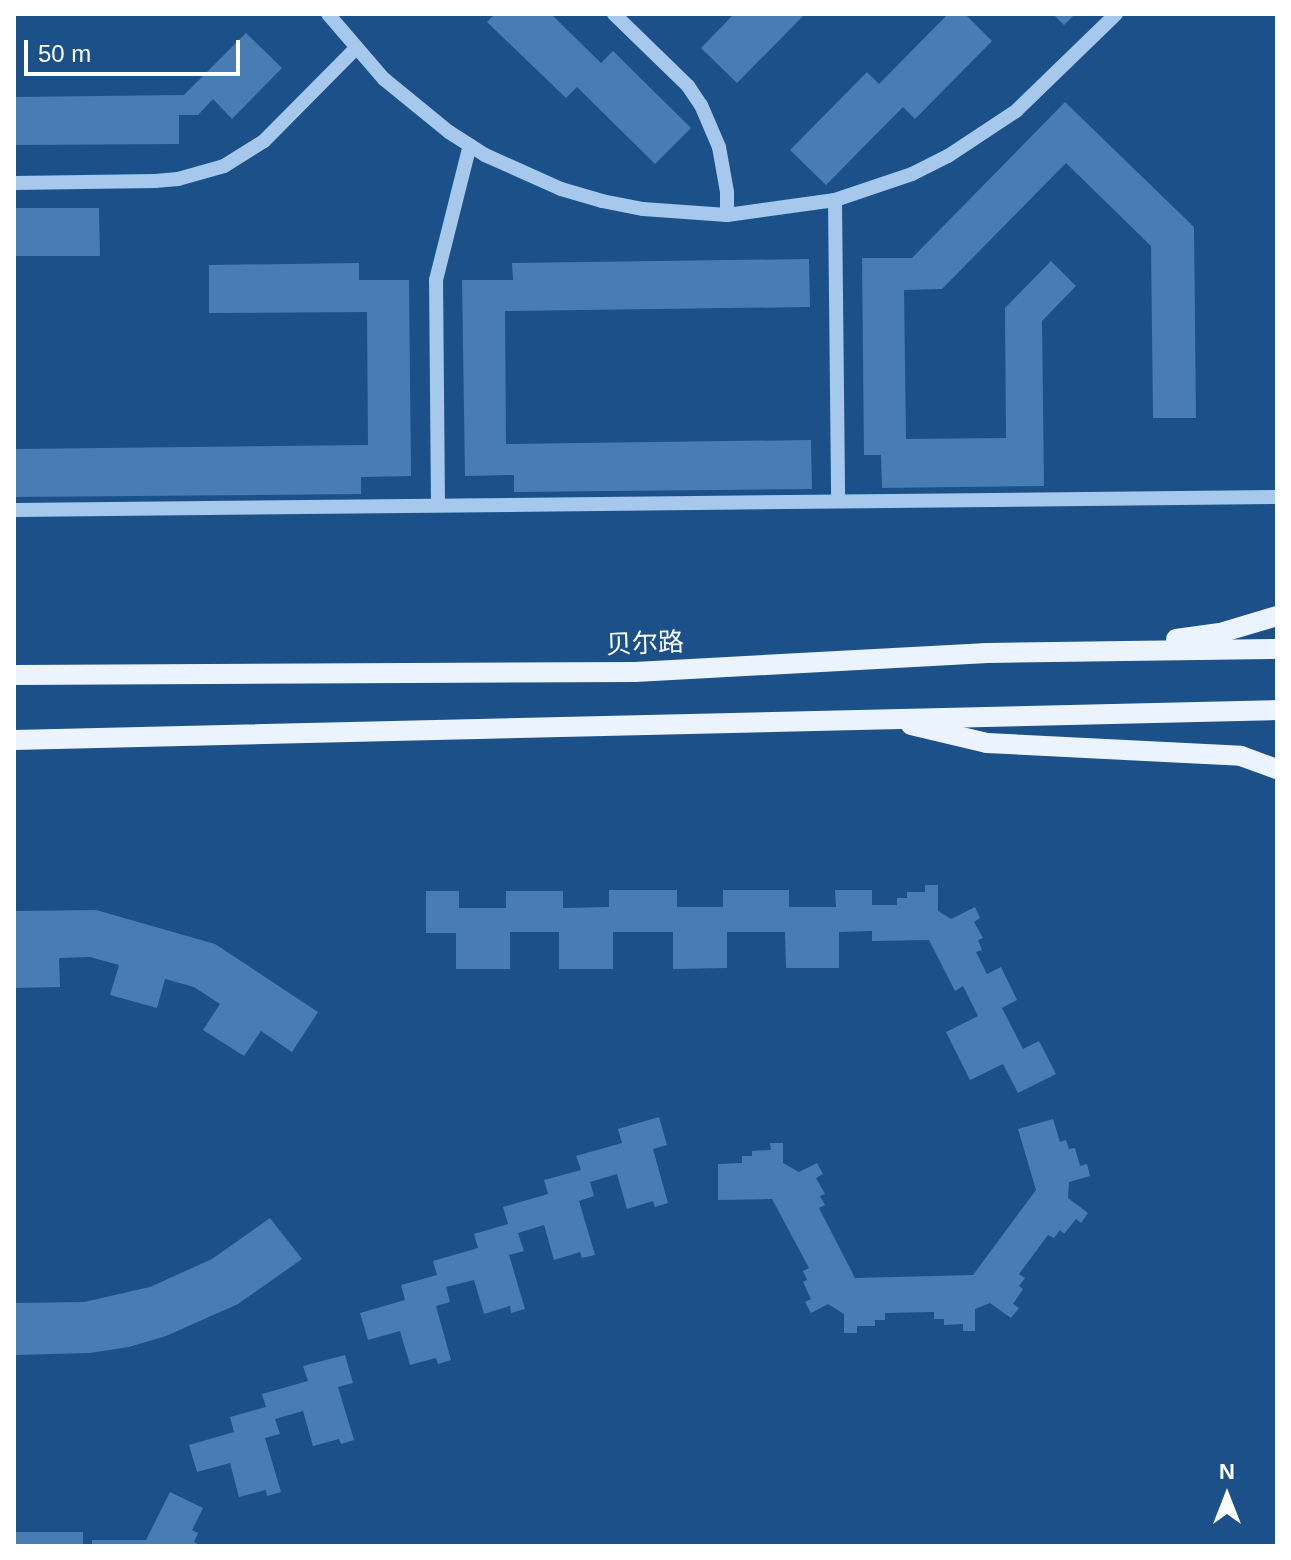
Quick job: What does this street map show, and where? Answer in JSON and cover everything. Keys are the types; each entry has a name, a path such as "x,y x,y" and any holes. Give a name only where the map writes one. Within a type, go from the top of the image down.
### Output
{"main road":[{"path":"1090,651 1220,633 1277,616"},
{"name":"贝尔路","path":"14,675 635,672 987,653 1277,649"},
{"path":"14,740 606,729 884,718 1277,710"},
{"path":"884,718 987,743 1241,756 1277,769"}],"street":[{"path":"328,14 355,49 415,108 470,145 522,173 602,201 656,211 727,215 799,208 835,200 912,174 983,135 1047,84 1116,14"},
{"path":"614,14 688,86 701,105 719,147 727,192 727,215"},
{"path":"14,183 155,181 202,174 224,166 264,141 355,49"},
{"path":"438,505 436,280 470,145"},
{"path":"835,200 838,501"},
{"path":"14,510 1277,497"}],"building":[{"path":"495,14 551,14 601,63 613,51 691,128 655,164 577,87 566,98 487,22"},
{"path":"734,14 805,14 737,83 701,48"},
{"path":"948,14 965,14 992,41 915,119 903,107 826,185 790,150 867,72 879,84"},
{"path":"1053,14 1075,14 1064,25"},
{"path":"246,33 282,68 232,119 213,99 198,115 179,115 179,144 14,145 14,97 184,95"},
{"path":"1065,102 1194,227 1196,418 1153,418 1151,246 1066,163 942,289 904,290 906,439 1006,438 1005,308 1051,261 1076,286 1042,321 1044,486 882,488 881,455 864,455 862,258 912,258"},
{"path":"14,208 99,208 100,256 14,256"},
{"path":"809,259 810,307 505,311 506,444 811,440 812,489 514,492 514,475 465,476 462,280 513,280 512,263"},
{"path":"359,263 359,280 409,280 411,476 361,477 361,494 14,497 14,449 368,445 367,312 209,313 209,265"},
{"path":"925,885 938,885 938,911 951,919 975,907 980,918 974,922 983,938 978,940 982,950 976,952 987,974 1001,967 1017,1000 1002,1008 1023,1049 1039,1041 1056,1074 1018,1093 1003,1064 970,1080 946,1032 978,1016 963,986 955,991 929,940 872,941 872,931 839,932 839,968 786,968 785,932 727,932 727,968 673,969 673,932 613,932 613,969 559,969 559,932 510,932 510,969 456,969 456,933 426,933 426,891 459,891 459,908 506,908 506,891 563,891 563,908 609,907 609,890 677,890 677,907 723,907 723,890 789,890 789,907 836,907 835,890 872,890 872,905 897,905 897,898 907,898 907,892 925,892"},
{"path":"96,910 215,944 318,1012 292,1052 261,1031 244,1056 203,1030 220,1004 194,987 165,979 157,1008 110,995 119,965 90,957 59,958 60,987 14,988 14,911"},
{"path":"659,1117 667,1145 653,1149 668,1203 655,1207 653,1201 627,1209 617,1174 590,1182 594,1196 579,1201 595,1255 582,1258 580,1252 554,1260 544,1225 518,1233 524,1251 509,1255 525,1309 511,1313 510,1306 484,1314 474,1280 446,1287 450,1302 436,1306 451,1360 438,1364 436,1358 410,1365 400,1331 368,1340 360,1313 405,1300 401,1285 437,1275 433,1261 478,1248 474,1234 508,1224 503,1207 548,1194 544,1180 581,1170 576,1156 622,1143 618,1129"},
{"path":"1053,1119 1060,1142 1066,1140 1069,1149 1075,1148 1080,1166 1087,1164 1090,1176 1069,1182 1068,1198 1088,1213 1081,1223 1076,1219 1064,1234 1060,1230 1054,1238 1048,1235 1019,1274 1025,1278 1019,1286 1023,1289 1013,1304 1019,1308 1011,1318 990,1303 975,1309 975,1331 963,1331 963,1324 944,1325 944,1319 934,1319 934,1312 885,1313 885,1320 875,1320 875,1326 857,1326 857,1333 844,1333 844,1314 828,1304 811,1313 805,1302 811,1299 803,1282 807,1280 803,1271 809,1268 772,1199 718,1200 718,1164 742,1163 742,1156 752,1156 752,1151 771,1150 770,1143 783,1143 783,1163 799,1172 817,1163 823,1174 816,1178 825,1194 820,1196 825,1205 819,1208 855,1278 973,1275 1036,1190 1018,1129"},
{"path":"270,1218 302,1259 238,1304 166,1336 129,1347 90,1353 14,1355 14,1303 84,1302 150,1287 212,1259"},
{"path":"345,1355 353,1383 338,1387 354,1440 341,1444 339,1439 313,1446 303,1411 275,1419 280,1434 265,1438 281,1492 267,1496 266,1490 239,1497 230,1463 197,1472 189,1445 234,1432 230,1417 266,1407 262,1394 308,1381 303,1366"},
{"path":"170,1492 203,1508 192,1530 198,1533 194,1542 202,1546 92,1546 92,1540 146,1540"},
{"path":"14,1532 83,1532 83,1546 14,1546"}]}
